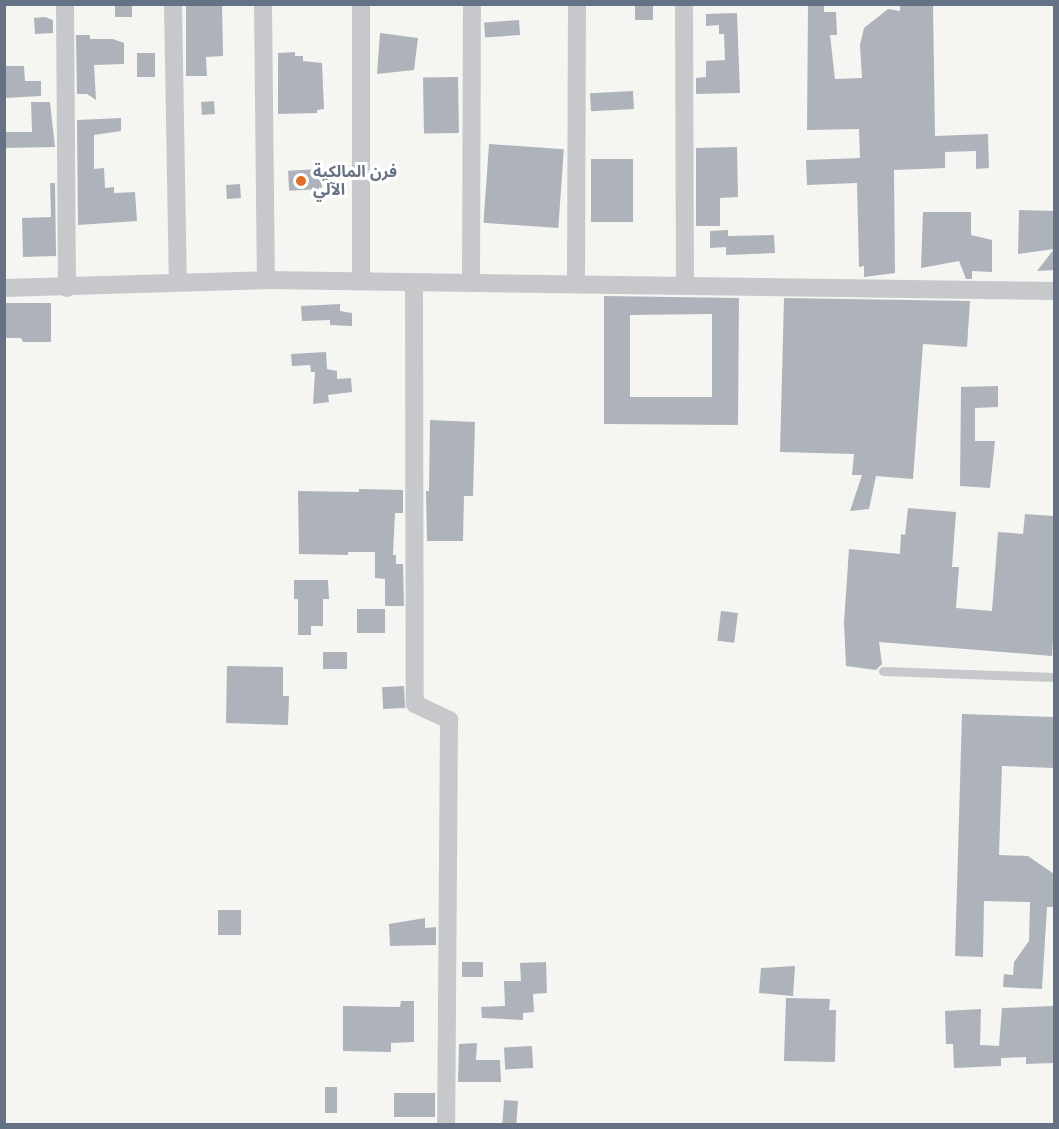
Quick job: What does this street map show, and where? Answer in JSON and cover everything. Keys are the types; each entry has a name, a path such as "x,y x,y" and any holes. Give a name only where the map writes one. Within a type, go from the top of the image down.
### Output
{"street":[{"path":"65,4 68,288"},
{"path":"173,4 178,282"},
{"path":"263,4 266,280"},
{"path":"361,4 361,281"},
{"path":"471,283 472,4"},
{"path":"576,284 577,4"},
{"path":"684,4 685,286"},
{"path":"4,288 68,288 266,280 1054,291"},
{"path":"414,282 415,704 449,720 446,1125"}],"lane":[{"path":"883,671 1054,677"}],"building":[{"path":"115,4 132,4 132,17 115,17"},
{"path":"186,4 222,4 223,56 206,57 207,76 186,76"},
{"path":"635,4 653,4 653,20 635,20"},
{"path":"808,4 824,4 824,12 836,12 837,35 830,35 835,79 862,78 860,45 864,28 888,9 900,11 900,4 933,4 935,136 988,134 989,168 976,169 976,151 945,152 945,168 894,170 895,273 864,277 864,266 859,267 857,183 807,185 806,160 860,158 859,129 807,130"},
{"path":"737,13 740,93 696,94 696,78 706,77 706,61 725,60 724,34 719,34 719,25 706,26 706,14"},
{"path":"45,17 53,20 53,33 35,34 34,18"},
{"path":"519,20 520,35 485,37 484,22"},
{"path":"380,33 418,38 414,70 377,74"},
{"path":"76,35 90,35 90,39 113,39 124,43 124,64 94,65 96,100 87,94 77,94"},
{"path":"295,52 295,56 303,56 303,61 322,63 324,109 317,110 317,113 278,114 278,53"},
{"path":"137,53 155,53 155,77 137,77"},
{"path":"4,66 24,66 25,81 41,81 41,96 4,98"},
{"path":"458,77 459,133 424,134 423,78"},
{"path":"633,91 634,109 591,111 590,93"},
{"path":"214,101 215,114 202,115 201,102"},
{"path":"31,102 50,102 55,147 4,148 4,132 32,132"},
{"path":"121,118 121,131 94,135 94,169 104,168 105,188 114,187 114,193 135,192 137,221 78,225 77,120"},
{"path":"489,144 564,149 558,228 483,223"},
{"path":"737,147 738,197 720,198 720,226 696,226 696,148"},
{"path":"591,159 633,159 633,222 591,222"},
{"path":"321,169 322,189 289,191 288,171"},
{"path":"50,183 55,183 56,256 23,257 22,218 51,217"},
{"path":"240,184 241,198 227,199 226,185"},
{"path":"1019,210 1053,211 1054,249 1018,254"},
{"path":"923,212 971,212 971,235 992,240 992,272 972,271 972,279 966,279 959,261 921,268"},
{"path":"728,230 728,236 774,235 775,253 726,255 726,247 710,248 710,231"},
{"path":"1054,249 1054,270 1037,271"},
{"path":"604,296 739,298 738,425 604,424","holes":["712,314 712,397 630,397 630,315"]},
{"path":"784,298 970,301 967,347 923,344 913,479 876,476 869,509 850,511 862,475 852,475 854,454 780,452"},
{"path":"4,303 51,303 51,342 23,342 21,338 4,338"},
{"path":"340,304 340,311 352,313 352,326 330,325 330,320 302,321 301,306"},
{"path":"326,352 327,369 337,371 337,379 351,378 352,392 328,395 329,402 313,404 315,372 311,372 310,365 292,366 291,354"},
{"path":"998,386 998,407 975,408 975,441 995,441 990,488 960,486 961,387"},
{"path":"430,420 475,422 473,496 464,496 463,541 427,541 426,491 429,491"},
{"path":"359,489 403,490 403,513 395,513 393,555 396,555 396,564 403,564 404,606 385,606 385,579 375,578 375,552 348,552 348,555 299,554 298,491 359,492"},
{"path":"908,508 956,512 952,567 959,567 956,608 992,611 998,532 1023,534 1025,514 1053,516 1052,656 879,642 882,664 876,670 846,666 844,622 849,549 900,554 901,534 905,535"},
{"path":"294,580 328,580 329,599 323,599 323,626 311,626 311,635 298,635 298,599 294,599"},
{"path":"357,609 385,609 385,633 357,633"},
{"path":"721,611 738,613 734,643 717,641"},
{"path":"323,652 347,652 347,669 323,669"},
{"path":"227,666 283,667 283,696 289,696 288,725 226,723"},
{"path":"404,686 405,708 383,709 382,687"},
{"path":"962,714 1054,717 1054,768 1002,766 999,855 1028,856 1054,874 1054,907 1047,907 1042,989 1003,987 1004,974 1013,975 1014,962 1029,941 1030,902 984,901 983,957 955,956"},
{"path":"218,910 241,910 241,935 218,935"},
{"path":"425,918 425,928 436,927 436,945 390,946 389,924"},
{"path":"462,962 483,962 483,977 462,977"},
{"path":"546,962 547,993 533,994 534,1012 523,1013 523,1020 482,1018 481,1007 505,1006 504,981 521,981 520,963"},
{"path":"795,966 793,996 759,993 761,968"},
{"path":"786,998 830,999 829,1010 836,1010 835,1062 784,1061"},
{"path":"401,1001 414,1001 414,1042 391,1043 391,1052 343,1051 343,1006 400,1007"},
{"path":"1054,1006 1054,1063 1026,1064 1026,1057 1001,1058 1001,1066 954,1068 953,1044 946,1044 945,1011 981,1009 980,1045 999,1046 1002,1008"},
{"path":"477,1043 476,1060 500,1060 501,1082 458,1082 459,1044"},
{"path":"532,1046 533,1068 505,1069 504,1047"},
{"path":"325,1087 337,1087 337,1113 325,1113"},
{"path":"394,1093 435,1093 435,1117 394,1117"},
{"path":"504,1100 518,1101 516,1124 502,1124"}],"place":[{"name":"فرن المالكية الآلي","path":"301,181"}]}
